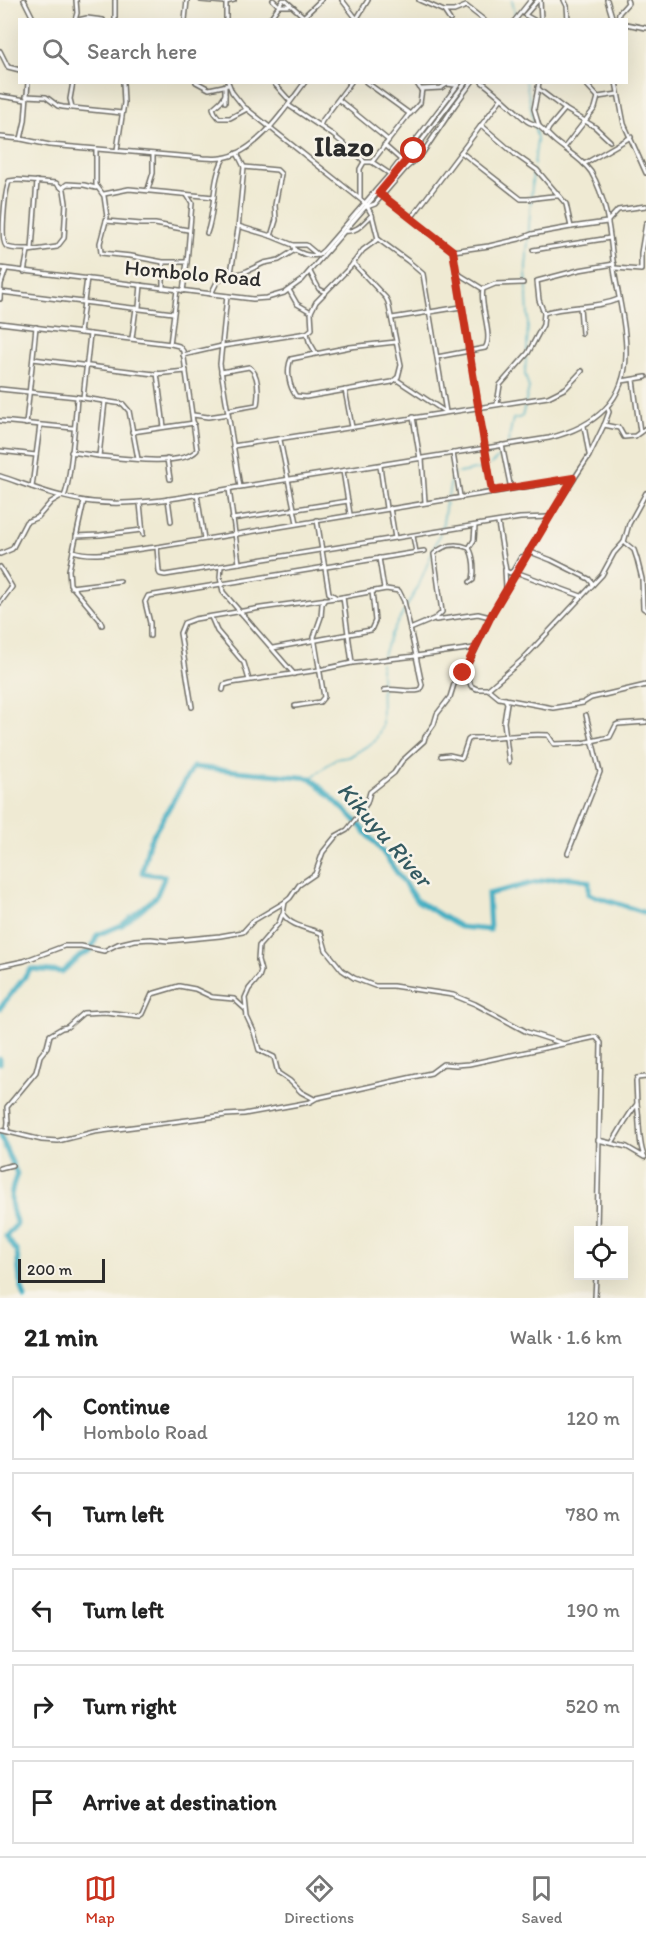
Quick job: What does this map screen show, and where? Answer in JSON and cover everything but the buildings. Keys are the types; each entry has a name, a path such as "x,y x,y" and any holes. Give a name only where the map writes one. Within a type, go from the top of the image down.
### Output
{"street":[{"path":"24,0 33,18"},
{"path":"76,0 76,18"},
{"path":"115,0 115,18"},
{"path":"185,18 187,0"},
{"path":"201,0 234,0"},
{"path":"273,0 279,6 291,6"},
{"path":"270,18 284,0 302,18 321,0"},
{"path":"342,0 355,18"},
{"path":"357,18 368,0"},
{"path":"419,0 444,12 448,18"},
{"path":"523,14 531,0"},
{"path":"518,18 539,0"},
{"path":"539,0 541,18"},
{"path":"564,0 568,18"},
{"path":"607,0 612,18"},
{"path":"618,18 619,13 628,3 627,0"},
{"path":"226,1 226,18"},
{"path":"444,12 466,6 481,18"},
{"path":"523,14 530,18"},
{"path":"628,24 646,28"},
{"path":"0,51 8,67 18,70"},
{"path":"21,139 28,84"},
{"path":"72,107 70,99 73,84"},
{"path":"117,150 124,97 123,84"},
{"path":"200,84 209,89 227,84"},
{"path":"225,102 227,84"},
{"path":"227,84 247,109 360,199 372,215 378,239 423,274 446,412"},
{"path":"275,84 300,114 359,155 364,162"},
{"path":"0,137 50,145 224,158 250,145 270,128 303,84"},
{"path":"320,126 350,84"},
{"path":"369,84 409,114"},
{"path":"372,162 420,103 421,90 417,84"},
{"path":"421,90 441,88 446,84"},
{"path":"293,245 295,250 311,257 318,255 331,243 391,175 458,84"},
{"name":"Hombolo Road","path":"0,268 227,296 259,299 276,296 289,290 310,272 366,205 381,194 391,175 464,84"},
{"path":"471,84 422,154 403,170 397,180 381,194 453,251 492,491"},
{"path":"0,476 84,501 140,503 380,466 560,435 584,426 608,407 622,381 626,362 626,346 601,194 584,164 484,84"},
{"path":"535,125 534,109 539,84"},
{"path":"586,84 598,97"},
{"path":"616,84 624,124 646,173"},
{"path":"538,88 565,109 596,128 610,141"},
{"path":"598,97 618,94"},
{"path":"225,95 213,108 219,118 234,117 247,109"},
{"path":"0,96 46,97 58,106 122,113"},
{"path":"564,148 595,108 598,97"},
{"path":"411,218 501,99"},
{"path":"339,100 388,140"},
{"path":"546,134 565,109"},
{"path":"481,125 529,166 537,170 566,204 571,227"},
{"path":"584,164 631,136"},
{"path":"384,145 401,160"},
{"path":"96,148 98,188"},
{"path":"461,152 521,199 548,195 558,196"},
{"path":"231,273 244,167 237,153"},
{"path":"148,189 153,173 153,154"},
{"path":"207,233 218,170 224,158"},
{"path":"364,162 372,162 397,180"},
{"path":"360,199 360,169 364,162"},
{"path":"244,167 277,170 281,174 275,205 276,220 271,236"},
{"path":"9,181 37,181 52,181 62,188 66,203 62,242 52,248 12,248 4,244 2,237 2,210 6,189 9,181"},
{"path":"24,272 26,253 31,249 37,181"},
{"path":"62,188 67,184 84,185 98,188 104,194 106,221 100,243 101,253 163,262 187,262"},
{"path":"548,195 551,187"},
{"path":"104,194 129,189 148,189 214,197"},
{"path":"183,291 192,203 186,194"},
{"path":"453,251 607,222 618,210 646,207"},
{"path":"345,231 352,232 372,215"},
{"path":"106,221 155,224 189,230"},
{"path":"641,270 640,254 645,243 646,223"},
{"path":"238,225 293,245 306,245 322,258"},
{"path":"533,250 610,238"},
{"path":"183,355 222,346 307,333 312,329 311,312 320,297 363,250 378,239"},
{"path":"211,294 217,282 231,273 247,272 264,263 279,260 295,250"},
{"path":"163,262 163,288"},
{"path":"353,263 386,298 400,365 397,380"},
{"path":"497,404 500,385 528,353 543,325 544,313 539,300 537,281 579,270 614,266 646,271"},
{"path":"0,299 1,284 7,269"},
{"path":"310,272 319,289 320,297"},
{"path":"456,272 483,289"},
{"path":"80,333 87,278"},
{"path":"483,289 495,284 522,283"},
{"path":"132,339 141,285"},
{"path":"319,289 325,292"},
{"path":"437,357 484,348 488,342 483,289"},
{"path":"170,344 177,290"},
{"path":"289,290 297,304 311,312"},
{"path":"1,292 173,313"},
{"path":"227,296 220,363 240,487"},
{"path":"544,313 572,307 605,304 619,299"},
{"path":"392,318 462,307"},
{"path":"580,307 582,333"},
{"path":"0,323 179,346 183,355 194,419 197,450 191,456 150,461 71,452"},
{"path":"26,424 36,327"},
{"path":"307,333 312,349 317,354"},
{"path":"83,398 90,334"},
{"path":"396,342 350,347 291,359 289,362 290,382 296,396 306,397 397,380"},
{"path":"33,359 157,374 186,371"},
{"path":"132,432 164,427 257,405 257,379 253,370 249,367 221,372"},
{"path":"233,446 551,396 571,384 582,371"},
{"path":"157,374 164,427"},
{"path":"622,381 646,377"},
{"path":"397,380 446,412"},
{"path":"633,380 640,432"},
{"path":"0,389 123,404 127,408 138,459"},
{"path":"345,390 352,427"},
{"path":"0,554 12,549 26,522 38,517 51,502 67,492 77,397"},
{"path":"99,456 105,401"},
{"path":"0,966 24,961 64,946 81,946 104,951 118,944 135,940 213,937 243,932 253,921 290,898 299,885 315,874 323,852 336,836 347,830 355,820 366,805 370,792 394,773 402,761 424,741 437,714 450,697 455,681 466,668 474,648 515,572 589,456 604,425 609,412 608,407"},
{"path":"412,417 421,458 425,502"},
{"path":"0,421 73,429"},
{"path":"604,425 619,428 624,437 635,436 646,427 639,423"},
{"path":"32,487 40,425"},
{"path":"584,426 589,456"},
{"path":"280,440 297,523"},
{"path":"502,445 511,489"},
{"path":"0,451 36,455"},
{"path":"453,453 460,496"},
{"path":"167,459 170,479"},
{"path":"380,466 395,538"},
{"path":"343,471 350,514"},
{"path":"73,551 104,553 156,547 573,478"},
{"path":"229,489 239,563"},
{"path":"466,668 471,686 477,689 488,689 529,653 602,574 624,542 629,524 646,493"},
{"path":"197,494 204,538"},
{"path":"168,499 171,521"},
{"path":"84,501 69,570 71,587 102,625"},
{"path":"232,519 348,501"},
{"path":"76,536 142,532 140,503"},
{"path":"156,547 160,574 520,518 549,517"},
{"path":"317,520 329,593 337,598"},
{"path":"498,522 507,580 506,590"},
{"path":"469,548 474,540 475,526"},
{"path":"413,536 416,552"},
{"path":"624,542 634,550 638,559 645,607"},
{"path":"410,629 440,616 442,612 434,554 441,548 462,545 469,548 475,573 470,582"},
{"path":"150,636 150,623 145,602 148,596 424,551"},
{"path":"528,551 582,575 593,584"},
{"path":"379,558 384,589"},
{"path":"221,566 223,592 294,674"},
{"path":"0,567 12,587 0,603"},
{"path":"504,568 508,572 515,572 564,588 581,596"},
{"path":"71,587 120,581"},
{"path":"192,707 180,633 181,627 189,621 384,589 399,591 404,601 422,685 420,690 414,691 398,688 384,690"},
{"path":"273,648 367,632 373,629 375,621 372,591"},
{"path":"342,597 351,663"},
{"path":"295,706 320,702 324,697 314,632 325,599"},
{"path":"431,620 478,614 490,617"},
{"path":"211,617 217,631 244,663 249,680"},
{"path":"223,690 224,685 249,680 351,663 474,648"},
{"path":"488,689 496,697 553,708 583,704 591,698 646,685"},
{"path":"506,699 505,736 508,762"},
{"path":"568,853 600,772 586,714"},
{"path":"441,756 462,758 468,740 471,738 490,739 530,733 548,735 554,744 593,741 610,737 618,724 646,722"},
{"path":"285,902 279,923 259,946 258,960 261,970 246,994 245,1009 259,1050 274,1057 278,1073 301,1092 315,1099"},
{"path":"283,914 286,919 322,934 326,950 342,970 354,978 375,986 393,986 453,995 527,1032 564,1044"},
{"path":"7,1131 9,1122 7,1107 36,1072 40,1056 48,1046 50,1036 68,1027 83,1013 106,1012 140,1016 152,994 178,986 195,989 213,997 234,999 245,1009"},
{"path":"0,1130 42,1140 63,1141 94,1132 244,1114 431,1073 443,1064 469,1064 596,1037 601,1040 597,1226"},
{"path":"645,1157 640,1145 636,1081 638,1078 646,1077"},
{"path":"612,1143 624,1126 626,1117 637,1104"},
{"path":"598,1140 627,1147 645,1157"},
{"path":"0,1168 12,1165"},
{"path":"595,1298 596,1280"}],"waterway":[{"path":"512,0 515,14"},
{"path":"526,84 537,139 534,165"},
{"path":"527,352 526,268 533,170"},
{"path":"508,442 513,419 522,417 529,388 525,374 526,358"},
{"path":"490,465 502,454"},
{"path":"459,473 485,468"},
{"path":"448,496 454,474"},
{"path":"442,529 446,502"},
{"path":"407,606 418,587 440,533"},
{"path":"382,657 391,634 404,611"},
{"path":"311,778 335,759 349,757 375,741 382,726 381,663"},
{"name":"Kikuyu River","path":"0,1008 31,969 62,972 80,956 91,950 97,935 122,925 156,897 165,876 142,873 149,842 193,767 311,778 355,820 382,851 416,900 460,927 490,930 488,894 539,881 566,878 589,882 589,894 646,913"},
{"name":"Kikuyu River","path":"0,1135 17,1174 12,1187 11,1199 12,1211 17,1224 6,1236 17,1252 20,1281 25,1298"}],"district":[{"name":"Ilazo","path":"344,146"}],"route":[{"path":"414,151 379,193 453,251 492,491 573,478 485,626 463,673"}]}
